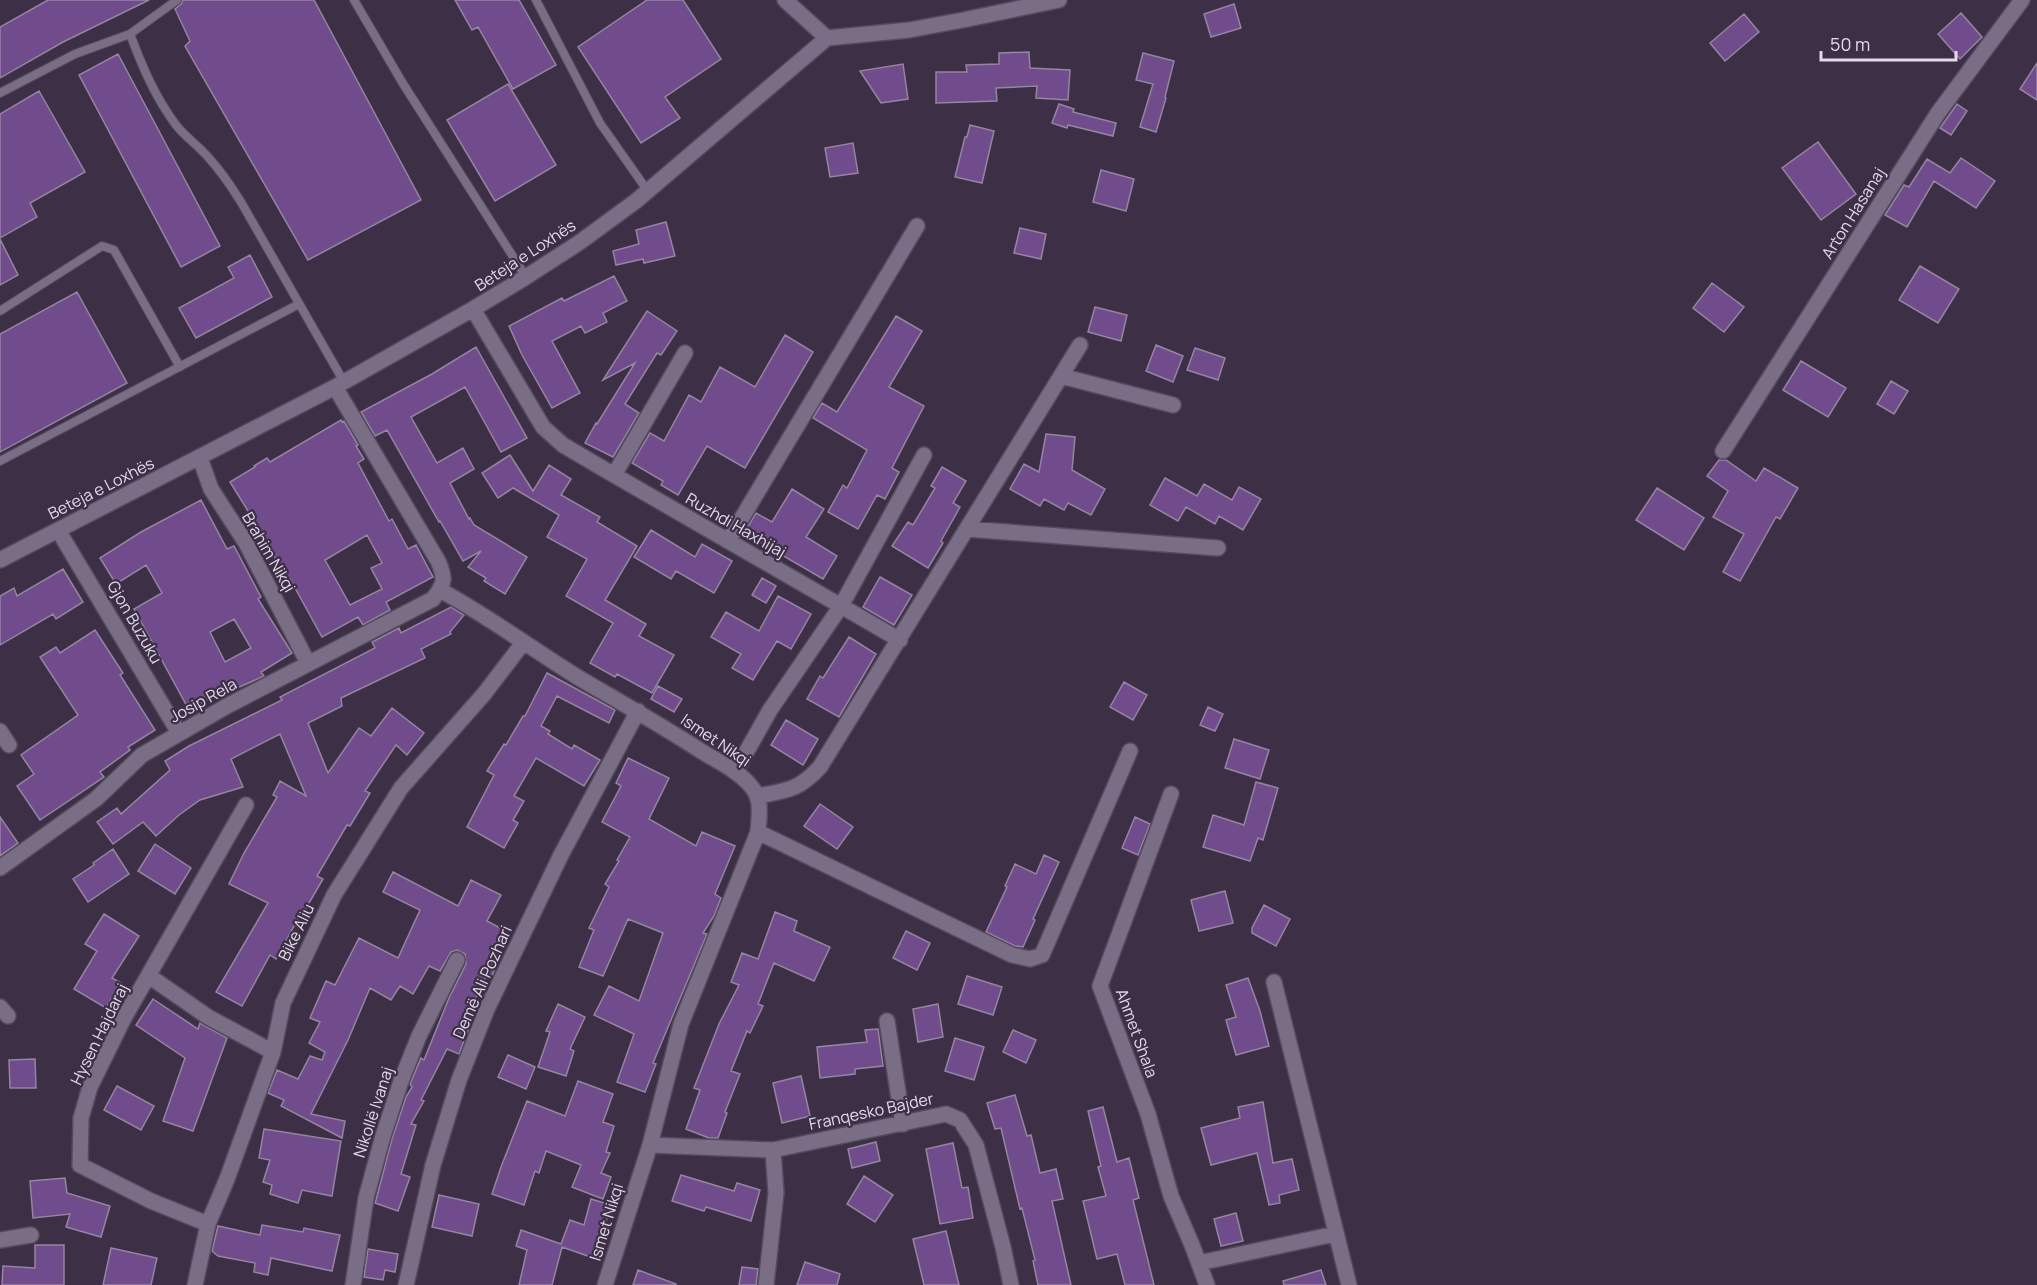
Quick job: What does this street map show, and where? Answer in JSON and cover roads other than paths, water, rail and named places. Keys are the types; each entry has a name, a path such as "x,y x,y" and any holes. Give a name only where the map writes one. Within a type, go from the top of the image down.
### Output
{"street":[{"path":"785,0 827,38 909,30 1059,0"},
{"name":"Arton Hasanaj","path":"1723,451 1938,113 2022,0"},
{"name":"Beteja e Loxhës","path":"0,560 339,385 526,277 636,201 827,38"},
{"path":"728,541 917,226"},
{"name":"Ruzhdi Haxhijaj","path":"473,309 543,427 563,445 900,640"},
{"path":"758,796 793,789 807,781 820,767 1080,345"},
{"path":"614,475 685,353"},
{"path":"1061,376 1173,405"},
{"path":"339,385 438,561 444,576 440,590"},
{"path":"735,772 770,710 841,606 924,454"},
{"name":"Brahim Nikqi","path":"200,458 211,489 246,543 308,663"},
{"name":"Gjon Buzuku","path":"58,530 179,733"},
{"path":"967,530 1218,548"},
{"name":"Ismet Nikqi","path":"440,590 476,609 523,643 580,679 638,711 735,772 749,784 758,796 760,805 758,832 681,1024 650,1145 605,1285"},
{"name":"Josip Rela","path":"0,868 96,799 142,755 308,663 433,599 440,590"},
{"name":"Bike Aliu","path":"195,1285 208,1224 227,1179 273,1052 283,1003 334,895 400,788 484,694 523,643"},
{"name":"Demë Ali Pozhari","path":"406,1285 433,1165 459,1080 487,1010 561,855 638,711"},
{"path":"0,730 9,745"},
{"path":"758,832 1012,955 1030,959 1042,955 1130,751"},
{"name":"Ahmet Shala","path":"1171,794 1100,986 1148,1114 1171,1196 1207,1285"},
{"name":"Hysen Hajdaraj","path":"208,1224 151,1201 80,1165 81,1118 90,1087 124,1018 246,805"},
{"name":"Nikollë Ivanaj","path":"353,1285 366,1197 383,1136 419,1036 456,960"},
{"path":"149,976 208,1017 273,1052"},
{"path":"1274,982 1349,1285"},
{"path":"886,1021 903,1124"},
{"name":"Franqesko Bajder","path":"650,1145 773,1150 946,1114 960,1120 976,1145 1011,1285"},
{"path":"766,1285 776,1193 773,1150"},
{"path":"1199,1263 1335,1234"},
{"path":"0,1240 31,1235"}],"lane":[{"path":"0,93 75,54 130,34 177,0"},
{"path":"354,0 402,82 526,277"},
{"path":"536,0 600,123 647,190"},
{"path":"130,34 154,91 187,138 207,155 225,177 299,304 339,385"},
{"path":"0,311 102,246 114,250 180,367"},
{"path":"0,461 299,304"}]}
